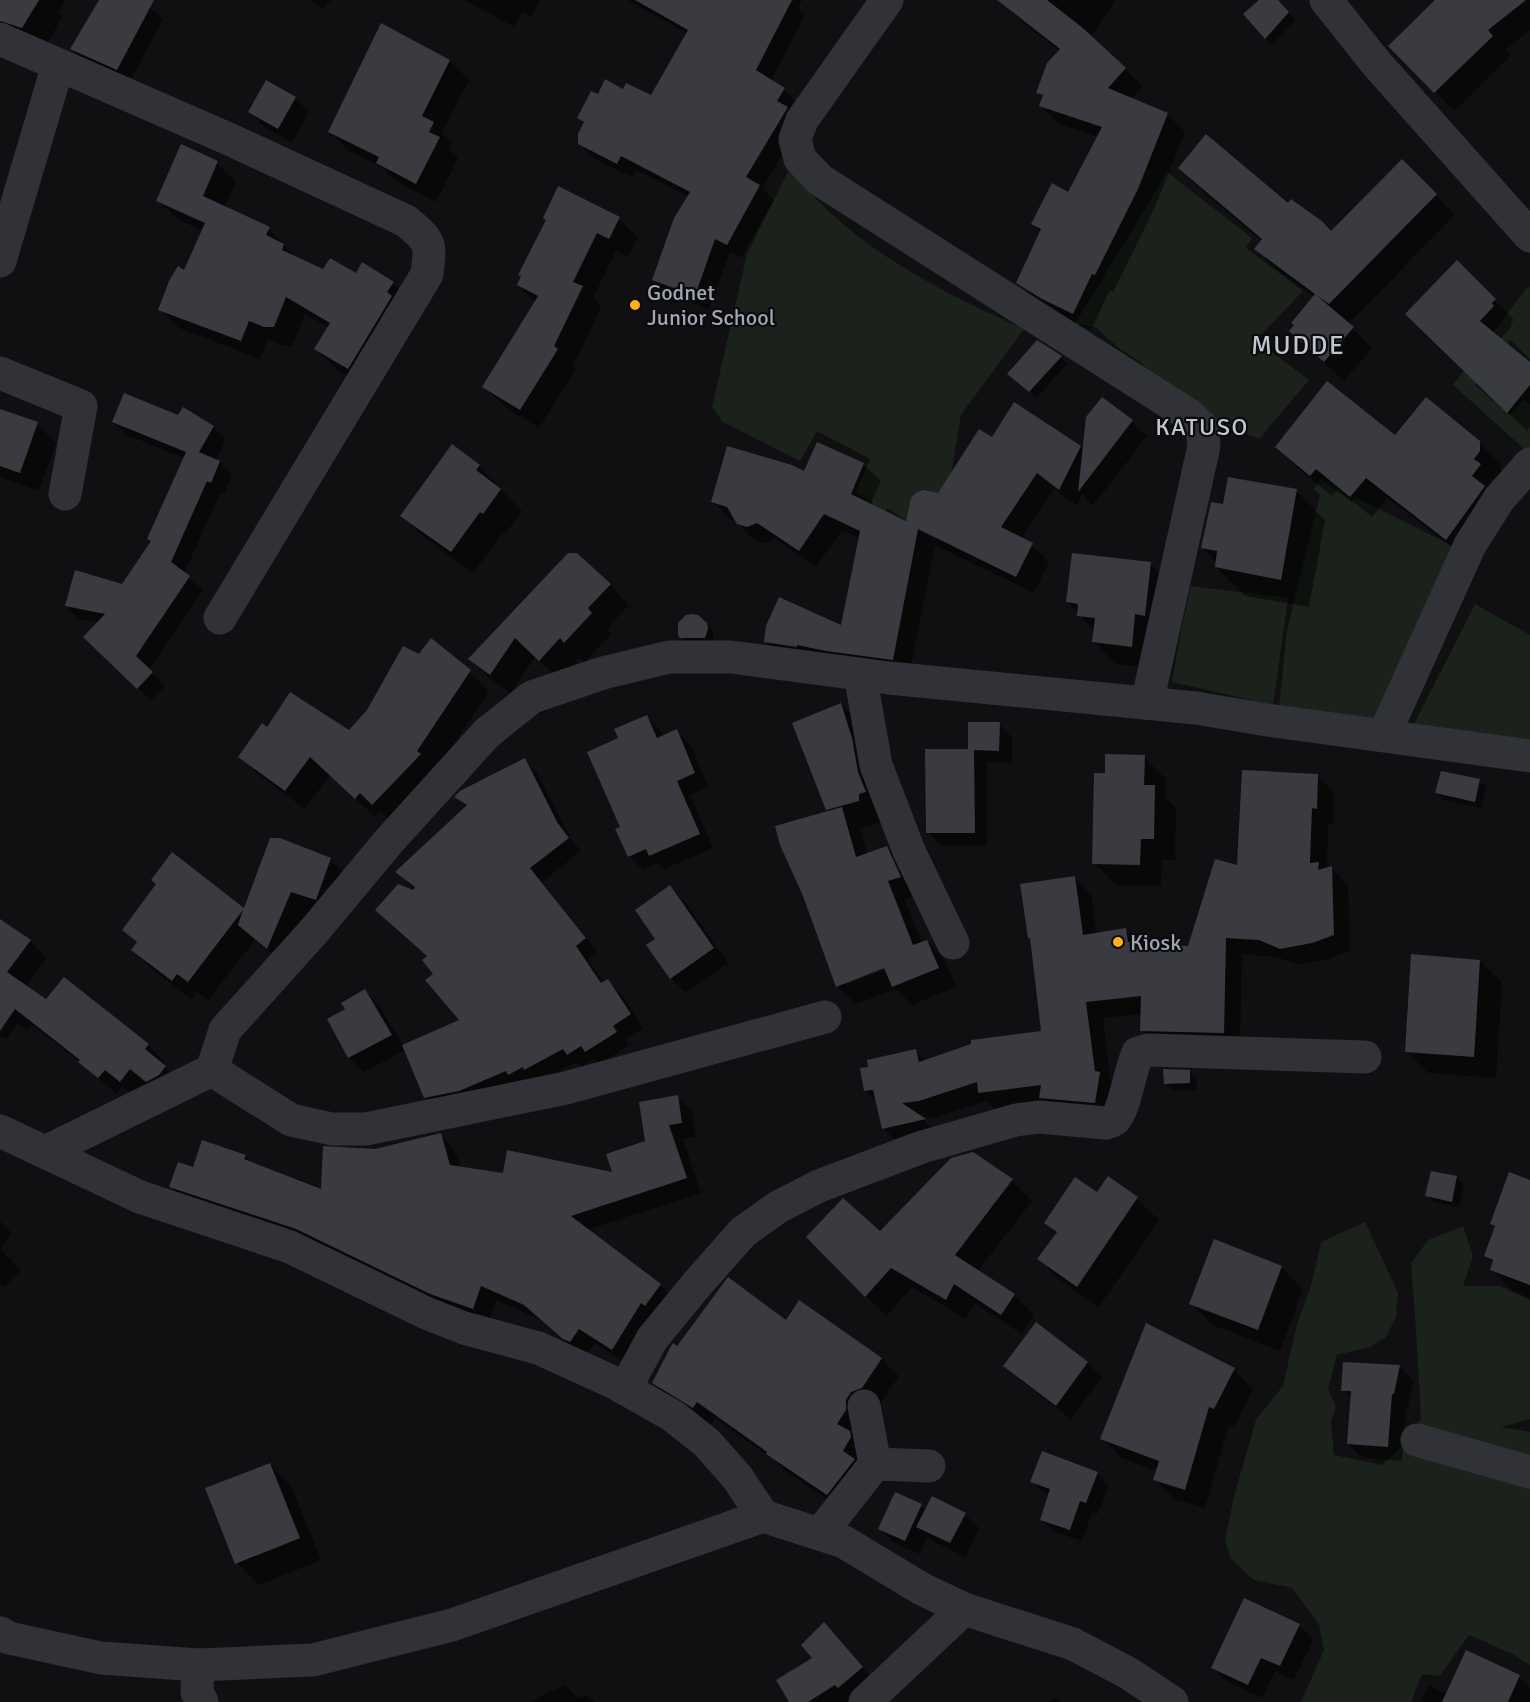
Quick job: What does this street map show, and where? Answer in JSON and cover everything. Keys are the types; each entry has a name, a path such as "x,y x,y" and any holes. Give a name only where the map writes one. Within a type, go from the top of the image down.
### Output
{"street":[{"path":"887,0 802,120 795,139 800,159 820,180 1189,415 1202,428 1204,446 1147,703"},
{"path":"1326,0 1376,63 1530,236"},
{"path":"0,39 231,140 406,221 422,235 430,249 427,274 220,618"},
{"path":"0,261 58,65"},
{"path":"0,374 81,406 65,494"},
{"path":"1384,735 1470,545 1499,499 1530,464"},
{"path":"45,1152 212,1070 225,1030 315,931 389,841 487,733 532,697 603,673 669,657 731,657 1055,696 1196,708 1530,756"},
{"path":"860,674 876,765 909,851 953,943"},
{"path":"212,1070 291,1120 332,1129 366,1130 566,1088 825,1017"},
{"path":"625,1389 652,1339 742,1232 778,1207 819,1186 922,1147 1016,1120 1039,1117 1106,1123 1114,1120 1120,1111 1133,1062 1138,1053 1149,1050 1365,1057"},
{"path":"0,1131 140,1197 290,1247 426,1312 464,1328 538,1348 625,1389 673,1416 707,1443 737,1477 763,1516"},
{"path":"820,1534 874,1464 864,1406"},
{"path":"1417,1440 1530,1472"},
{"path":"874,1464 929,1466"},
{"path":"0,1633 9,1638 101,1658 198,1665 313,1660 452,1626 763,1516 844,1542 922,1590 964,1608 1073,1644 1128,1672 1172,1702"},
{"path":"865,1702 964,1608"},
{"path":"198,1665 197,1692 202,1702"}],"shaded area":[{"path":"788,171 838,219 888,258 945,291 1024,329 961,415 949,486 935,539 887,508 876,525 866,520 873,503 856,492 870,459 817,431 800,461 723,422 712,407 747,254"},
{"path":"1167,172 1252,238 1246,248 1303,291 1256,340 1309,380 1259,439 1213,419 1142,375 1143,364 1120,349 1095,327 1075,324"},
{"path":"1528,286 1530,288 1530,359 1510,340 1475,385 1510,415 1524,400 1530,404 1530,454 1453,385"},
{"path":"1321,479 1352,502 1355,497 1455,547 1380,724 1279,707 1287,630 1320,495 1314,489"},
{"path":"1191,586 1288,598 1273,705 1172,682"},
{"path":"1475,604 1530,635 1530,743 1414,724"},
{"path":"1365,1222 1398,1293 1396,1317 1386,1337 1370,1347 1337,1355 1328,1389 1336,1407 1331,1422 1334,1455 1382,1465 1406,1442 1421,1418 1411,1263 1428,1240 1463,1226 1473,1256 1463,1286 1500,1286 1530,1300 1530,1419 1501,1427 1530,1432 1530,1665 1513,1654 1469,1635 1440,1676 1422,1674 1411,1702 1301,1702 1324,1650 1319,1624 1292,1588 1254,1580 1231,1559 1225,1541 1234,1496 1256,1420 1283,1386 1297,1324 1311,1286 1321,1242"}],"building":[{"path":"0,0 39,0 22,28 0,21"},
{"path":"99,0 154,0 117,70 70,49"},
{"path":"635,0 792,0 756,70 785,88 777,101 788,107 746,177 760,185 727,245 715,239 695,296 652,280 674,218 690,192 621,156 617,164 578,144 578,134 584,122 577,118 591,91 598,94 605,79 623,89 626,83 651,95 688,30"},
{"path":"997,0 1047,0 1084,29 1126,68 1108,88 1168,113 1138,189 1073,314 1016,283 1041,229 1031,224 1052,183 1068,192 1102,127 1039,106 1043,95 1036,93 1047,63 1060,49"},
{"path":"1259,0 1278,0 1289,12 1265,39 1243,14"},
{"path":"1435,0 1526,0 1488,30 1493,36 1434,93 1388,46"},
{"path":"381,23 450,60 422,116 434,122 429,132 440,137 416,184 376,163 379,157 328,132"},
{"path":"266,80 296,97 278,129 248,112"},
{"path":"1206,134 1288,203 1291,199 1323,222 1331,231 1402,159 1437,194 1329,304 1316,295 1354,327 1324,362 1289,331 1294,325 1291,323 1315,294 1254,249 1262,239 1178,168"},
{"path":"181,144 218,161 203,196 270,227 266,235 284,244 282,250 323,269 330,258 356,273 362,262 394,282 387,292 392,296 348,369 314,349 330,323 286,297 274,327 264,327 249,321 241,341 158,310 169,281 178,266 184,270 205,223 156,201"},
{"path":"558,186 620,217 609,239 597,233 573,282 583,286 554,346 558,349 520,410 482,387 538,296 517,285 521,276 518,275 546,220 543,218"},
{"path":"1457,260 1496,299 1492,303 1494,306 1480,321 1530,362 1530,385 1507,413 1405,314"},
{"path":"1037,340 1062,356 1029,392 1007,374"},
{"path":"1327,381 1395,435 1426,397 1480,441 1480,451 1474,459 1481,464 1472,476 1485,486 1446,540 1366,478 1350,497 1316,469 1310,476 1275,447"},
{"path":"124,393 178,415 183,407 214,426 199,452 220,461 211,483 207,481 171,562 190,576 136,656 153,672 137,689 83,637 105,614 65,606 75,570 122,584 151,541 147,539 186,452 112,422"},
{"path":"1102,397 1133,420 1078,492 1086,417"},
{"path":"1014,402 1081,446 1059,490 1037,473 1001,527 1033,543 1016,577 918,529 893,660 764,642 766,626 779,597 841,625 860,531 824,514 799,551 757,523 747,527 737,524 727,507 711,502 727,446 792,465 804,471 817,442 864,463 851,494 906,521 911,498 917,492 924,490 938,493 979,429 992,437"},
{"path":"0,409 38,422 20,473 0,466"},
{"path":"452,444 480,465 476,470 501,489 483,514 480,512 451,552 400,516"},
{"path":"1228,477 1297,489 1281,580 1215,567 1217,551 1201,548 1211,502 1223,504"},
{"path":"568,553 577,553 611,584 588,608 592,613 564,643 560,638 539,661 515,638 490,675 468,659"},
{"path":"1072,553 1151,562 1145,616 1135,614 1132,647 1092,642 1095,618 1077,616 1078,604 1066,602"},
{"path":"686,615 698,615 707,623 705,638 680,638 678,635 678,623"},
{"path":"431,638 471,670 417,751 421,754 372,805 360,793 355,799 310,757 285,791 238,757 262,723 267,727 290,692 349,730 367,710 403,646 419,654"},
{"path":"841,703 852,738 858,772 866,792 859,794 859,801 826,810 792,723"},
{"path":"647,715 657,738 677,729 695,773 677,781 700,834 649,856 646,849 628,857 615,829 620,827 587,752 618,738 614,729"},
{"path":"968,722 1000,722 999,751 974,750 975,833 926,833 925,749 968,749"},
{"path":"1105,754 1145,755 1144,785 1155,785 1154,839 1141,839 1140,865 1092,864 1094,773 1105,773"},
{"path":"525,758 557,822 569,838 530,868 586,938 576,946 601,983 608,979 631,1014 613,1026 617,1032 585,1052 581,1046 567,1055 563,1049 524,1070 523,1067 508,1075 506,1071 459,1091 424,1098 402,1045 459,1020 425,980 433,974 422,960 427,956 375,910 398,884 413,890 415,887 395,872 467,805 454,797 460,791"},
{"path":"1242,770 1318,774 1317,809 1312,808 1310,863 1319,862 1318,870 1332,866 1334,935 1312,943 1280,949 1259,940 1226,938 1224,1033 1140,1031 1141,996 1086,1002 1095,1071 1100,1072 1095,1103 1039,1098 1041,1085 978,1093 977,1082 919,1101 902,1103 926,1119 882,1129 873,1090 864,1091 860,1068 868,1067 867,1060 916,1049 919,1062 971,1044 971,1040 1041,1031 1030,938 1028,938 1020,884 1075,876 1083,935 1126,928 1128,942 1188,946 1215,859 1237,865"},
{"path":"1441,771 1480,779 1475,802 1435,793"},
{"path":"842,807 856,857 887,846 901,877 888,881 913,945 927,940 939,968 892,987 884,968 836,987 803,896 780,845 775,826"},
{"path":"270,838 280,838 331,858 316,900 291,892 267,949 238,925 243,910 188,982 177,974 172,981 131,950 137,942 122,930 156,884 151,880 172,852 244,908"},
{"path":"670,885 714,948 670,979 646,945 655,939 635,910"},
{"path":"0,919 31,940 7,972 46,999 64,977 149,1044 145,1049 166,1066 159,1075 146,1082 130,1069 120,1082 105,1070 98,1078 78,1062 80,1060 15,1009 0,1031"},
{"path":"1411,954 1480,960 1474,1057 1405,1052"},
{"path":"365,989 392,1035 348,1058 327,1019 345,1009 341,1003"},
{"path":"1163,1069 1190,1070 1190,1083 1164,1084"},
{"path":"678,1095 682,1123 669,1125 687,1178 571,1216 661,1284 645,1306 641,1303 612,1350 579,1329 570,1342 563,1339 524,1305 481,1286 473,1309 430,1294 296,1229 169,1187 178,1162 193,1167 202,1140 246,1155 244,1159 321,1189 323,1146 375,1149 441,1133 450,1165 503,1173 507,1150 612,1172 606,1154 645,1141 639,1102"},
{"path":"973,1152 1013,1179 955,1255 1015,1294 1001,1315 954,1284 946,1300 891,1268 865,1297 806,1237 843,1198 880,1231 951,1158"},
{"path":"1431,1171 1457,1176 1452,1202 1425,1196"},
{"path":"1509,1172 1530,1180 1530,1285 1490,1270 1493,1260 1484,1256 1495,1226 1490,1224"},
{"path":"1108,1176 1138,1197 1077,1287 1037,1259 1057,1232 1044,1223 1075,1177 1097,1192"},
{"path":"1214,1239 1282,1266 1258,1330 1189,1304"},
{"path":"728,1277 786,1320 799,1300 882,1358 862,1388 851,1392 846,1400 846,1410 837,1424 850,1431 851,1437 843,1451 855,1459 827,1495 766,1454 767,1452 697,1402 693,1408 652,1383 673,1343 677,1346"},
{"path":"1036,1322 1088,1362 1056,1406 1003,1366"},
{"path":"1146,1323 1235,1368 1214,1409 1209,1407 1185,1490 1153,1480 1159,1461 1100,1439"},
{"path":"1343,1362 1400,1365 1394,1394 1392,1394 1388,1447 1347,1444 1351,1391 1341,1391"},
{"path":"1042,1451 1098,1472 1086,1503 1080,1501 1070,1530 1040,1520 1050,1489 1030,1482"},
{"path":"270,1463 300,1538 235,1564 205,1488"},
{"path":"895,1492 922,1504 905,1541 878,1529"},
{"path":"932,1496 966,1513 950,1543 916,1527"},
{"path":"1244,1598 1300,1624 1280,1666 1261,1658 1248,1685 1211,1668"},
{"path":"824,1622 863,1667 838,1688 835,1685 808,1702 789,1702 776,1680 812,1658 801,1645"},
{"path":"1466,1650 1520,1675 1508,1702 1442,1702"}],"place":[{"name":"Godnet Junior School","path":"635,305"},
{"name":"Kiosk","path":"1118,942"}],"district":[{"name":"MUDDE","path":"1298,346"},
{"name":"KATUSO","path":"1202,427"}]}
